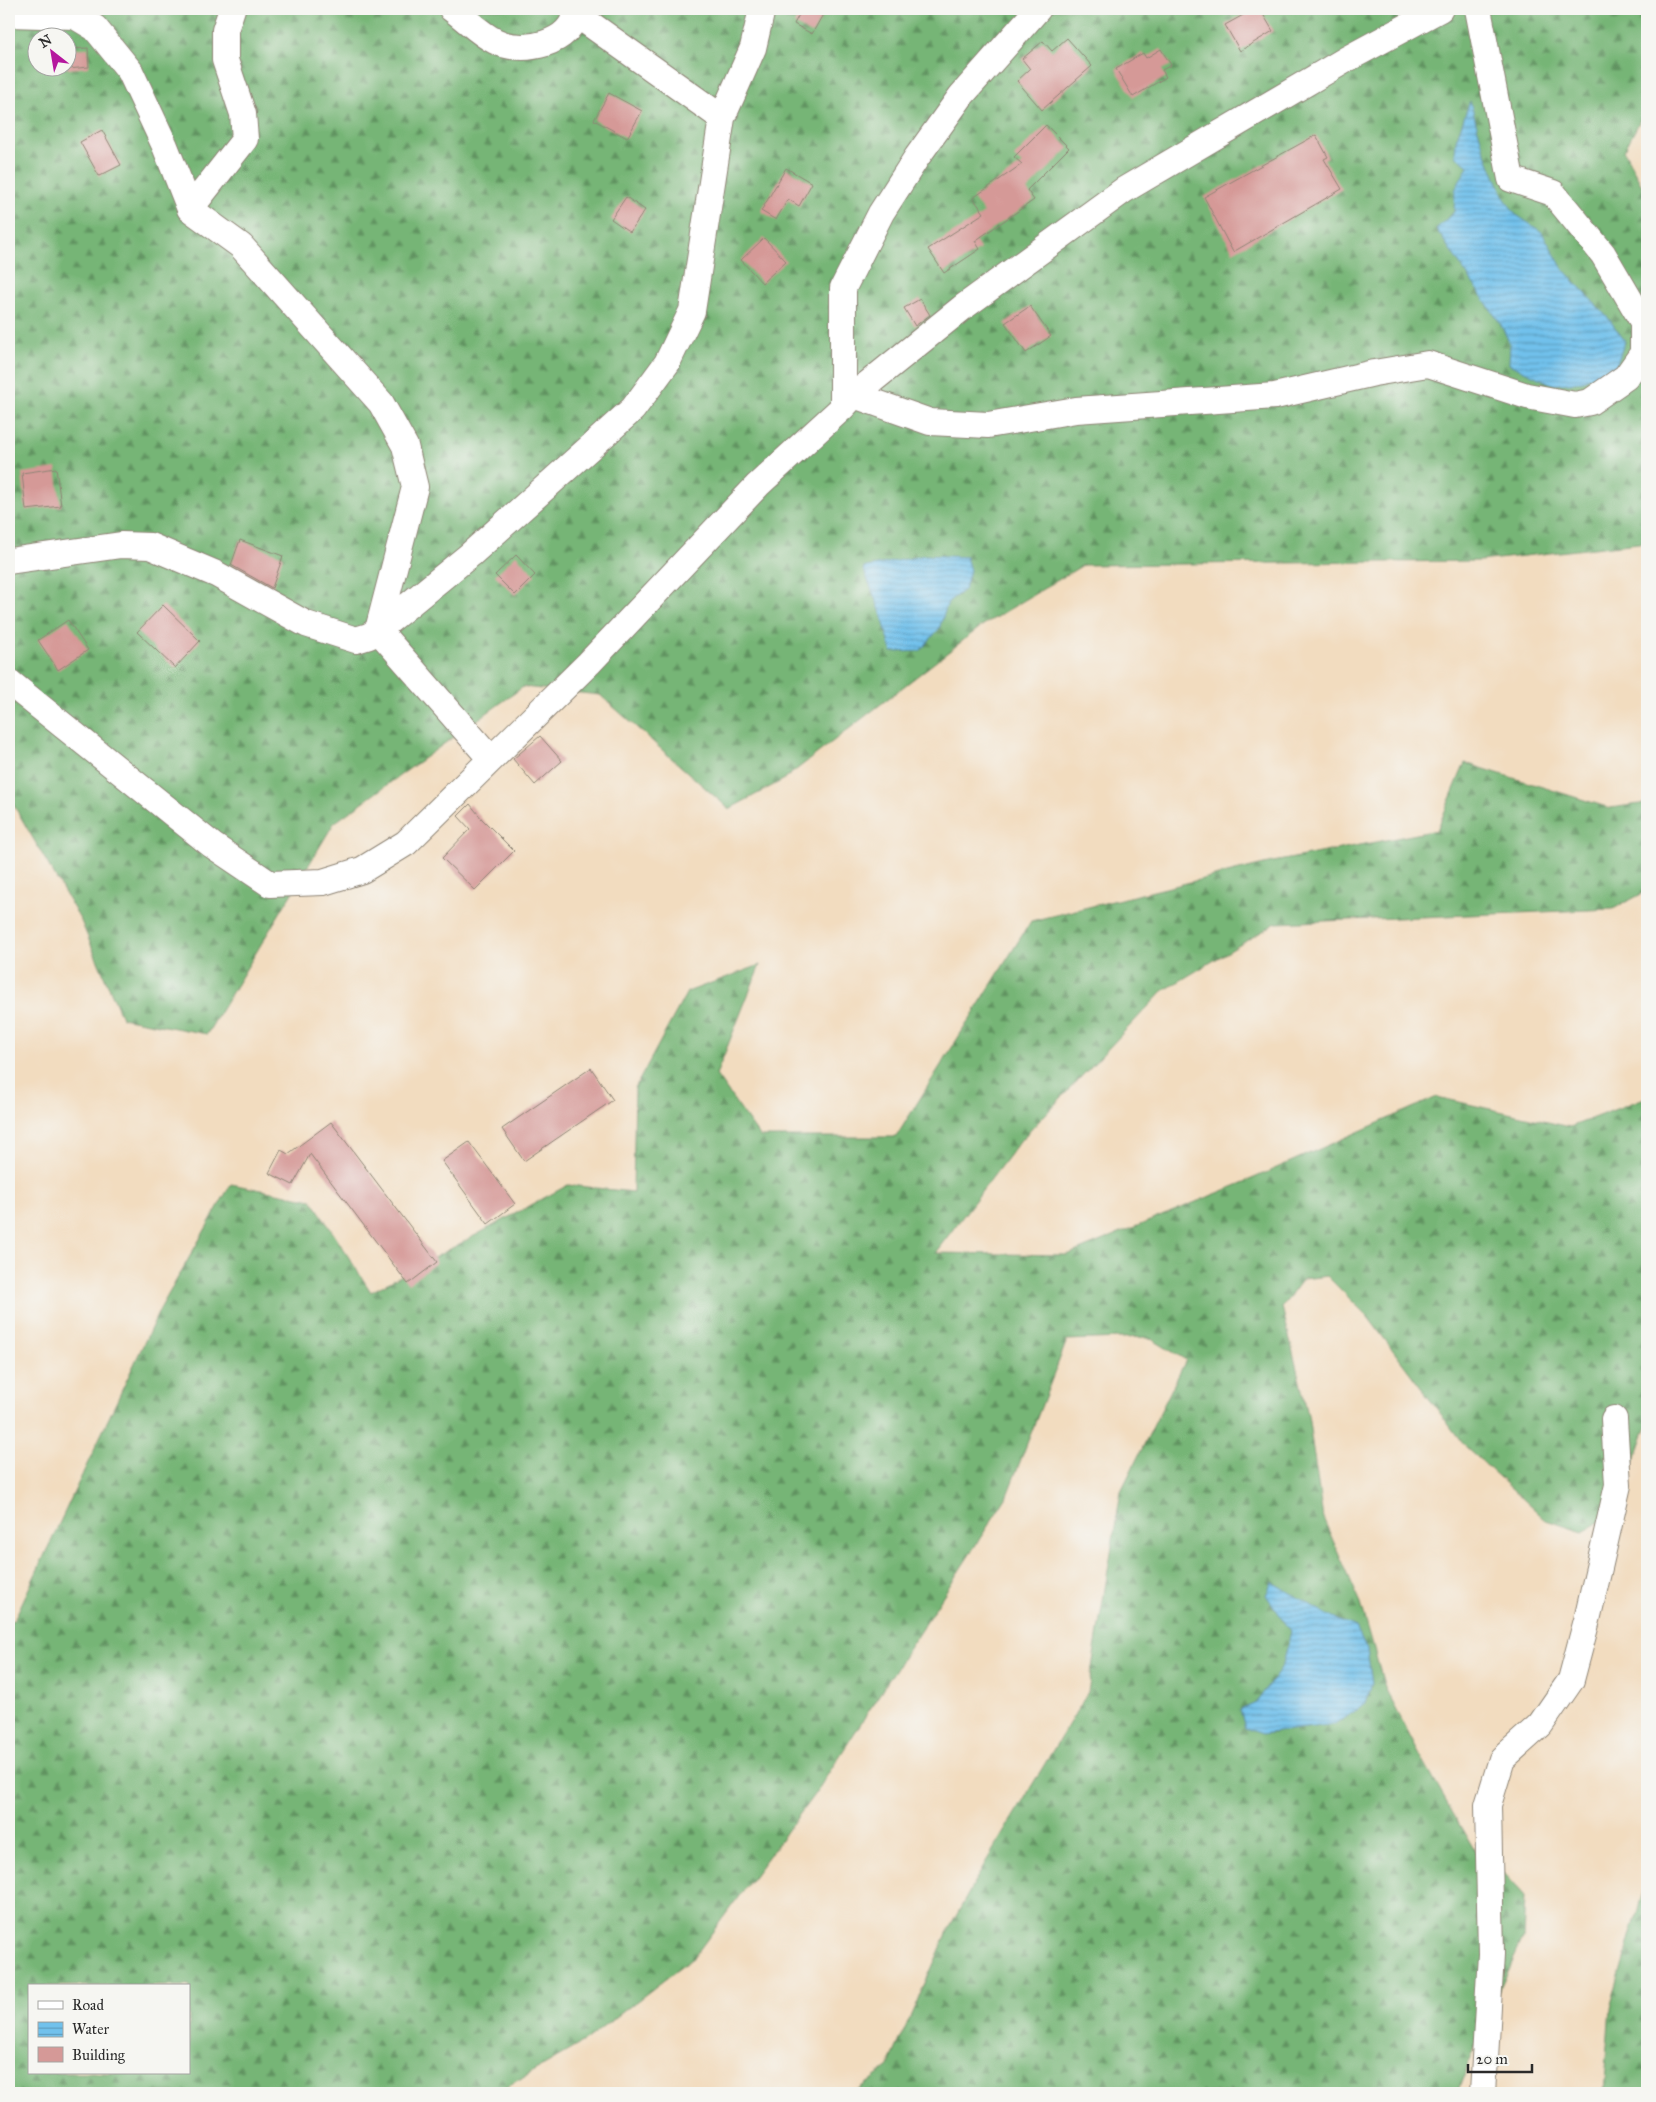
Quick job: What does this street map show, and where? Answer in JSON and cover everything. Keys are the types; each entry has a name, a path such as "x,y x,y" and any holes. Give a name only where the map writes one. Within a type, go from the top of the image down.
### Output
{"street":[{"path":"190,209 245,139 244,114 226,60 225,30 232,9"},
{"path":"452,9 495,42 512,46 534,47 556,38 570,27 576,12 722,118"},
{"path":"9,561 122,545 150,546 216,574 306,624 356,640 369,636 378,630 471,554 633,409 668,363 692,311 722,118 753,48 762,9"},
{"path":"849,401 843,288 881,213 917,157 961,96 1038,9"},
{"path":"9,682 212,845 270,884 323,882 362,870 406,843 589,663 758,485 849,401 962,308 1124,190 1347,59 1440,9"},
{"path":"849,401 930,422 988,425 1076,410 1275,396 1374,373 1428,364 1527,396 1575,405 1590,402 1601,396 1626,377 1643,353 1643,322 1603,254 1553,193 1512,179 1478,9"},
{"path":"9,14 75,16 95,28 130,71 166,146 190,209 241,246 381,403 405,446 415,486 378,630"},
{"path":"378,630 491,759"},
{"path":"1483,2093 1491,1954 1488,1805 1502,1759 1540,1725 1571,1680 1587,1620 1618,1484 1614,1419"}],"green space":[{"path":"9,9 1647,9 1647,107 1624,151 1647,196 1647,542 1480,561 1083,565 983,625 783,780 729,809 600,695 523,687 334,823 207,1034 122,1018 81,921 9,797"},
{"path":"1465,763 1610,808 1647,803 1647,891 1613,909 1276,923 1163,991 1020,1141 935,1253 1067,1255 1254,1178 1437,1097 1570,1127 1647,1097 1647,1425 1617,1512 1583,1532 1546,1520 1464,1445 1368,1317 1327,1276 1303,1279 1282,1307 1308,1415 1323,1518 1361,1604 1385,1688 1427,1768 1475,1852 1505,1874 1525,1896 1523,1939 1486,2019 1457,2093 853,2093 888,2067 949,1929 984,1865 1088,1692 1121,1491 1186,1360 1148,1337 1067,1340 1006,1498 819,1788 694,1957 585,2041 496,2093 9,2093 9,1621 14,1620 160,1309 231,1184 312,1200 371,1292 568,1185 633,1192 635,1088 687,992 760,965 716,1075 760,1137 896,1137 1031,921 1268,863 1437,830"},
{"path":"1647,1877 1647,2093 1603,2093 1610,2009"}],"water":[{"path":"1470,101 1484,150 1504,197 1515,214 1542,232 1563,269 1609,319 1625,341 1616,366 1583,381 1554,385 1509,364 1510,344 1500,323 1436,229 1454,212 1455,190 1468,166 1455,155 1456,140"},
{"path":"925,555 966,557 970,570 965,589 948,602 939,629 920,651 892,652 881,613 863,568"},
{"path":"1272,1582 1333,1618 1356,1628 1367,1650 1372,1682 1366,1704 1335,1724 1262,1734 1245,1728 1240,1710 1256,1703 1283,1665 1291,1631 1266,1595"}],"building":[{"path":"802,9 826,9 812,34 794,24"},
{"path":"1254,9 1260,9 1273,31 1240,51 1225,25"},
{"path":"1067,38 1092,66 1042,110 1017,81 1030,69 1022,59 1043,41 1052,51"},
{"path":"78,48 88,48 89,67 78,68"},
{"path":"1161,49 1171,65 1162,70 1166,77 1133,97 1116,69 1143,53 1146,58"},
{"path":"609,93 642,111 627,138 594,120"},
{"path":"1046,125 1069,148 1027,190 1034,200 975,241 980,249 944,273 928,249 984,213 973,198 1022,164 1014,157"},
{"path":"102,130 121,165 99,176 80,142"},
{"path":"1316,135 1328,157 1324,159 1342,189 1233,252 1204,197"},
{"path":"786,168 812,183 799,206 788,199 776,220 761,211"},
{"path":"626,197 645,210 630,232 611,219"},
{"path":"764,238 786,261 762,283 741,260"},
{"path":"920,299 930,315 915,326 904,308"},
{"path":"1030,306 1051,336 1026,353 1005,323"},
{"path":"56,468 61,506 26,510 22,473"},
{"path":"240,540 283,556 272,588 231,565"},
{"path":"516,555 535,575 515,595 495,575"},
{"path":"163,605 200,641 175,668 137,632"},
{"path":"68,620 88,650 58,670 38,640"},
{"path":"540,736 562,761 535,785 513,759"},
{"path":"470,804 514,851 475,890 442,858 470,829 458,816"},
{"path":"591,1068 613,1100 524,1161 502,1129"},
{"path":"331,1122 437,1262 408,1284 310,1154 293,1185 269,1173 281,1150 288,1154"},
{"path":"469,1142 515,1204 488,1224 442,1161"}]}
